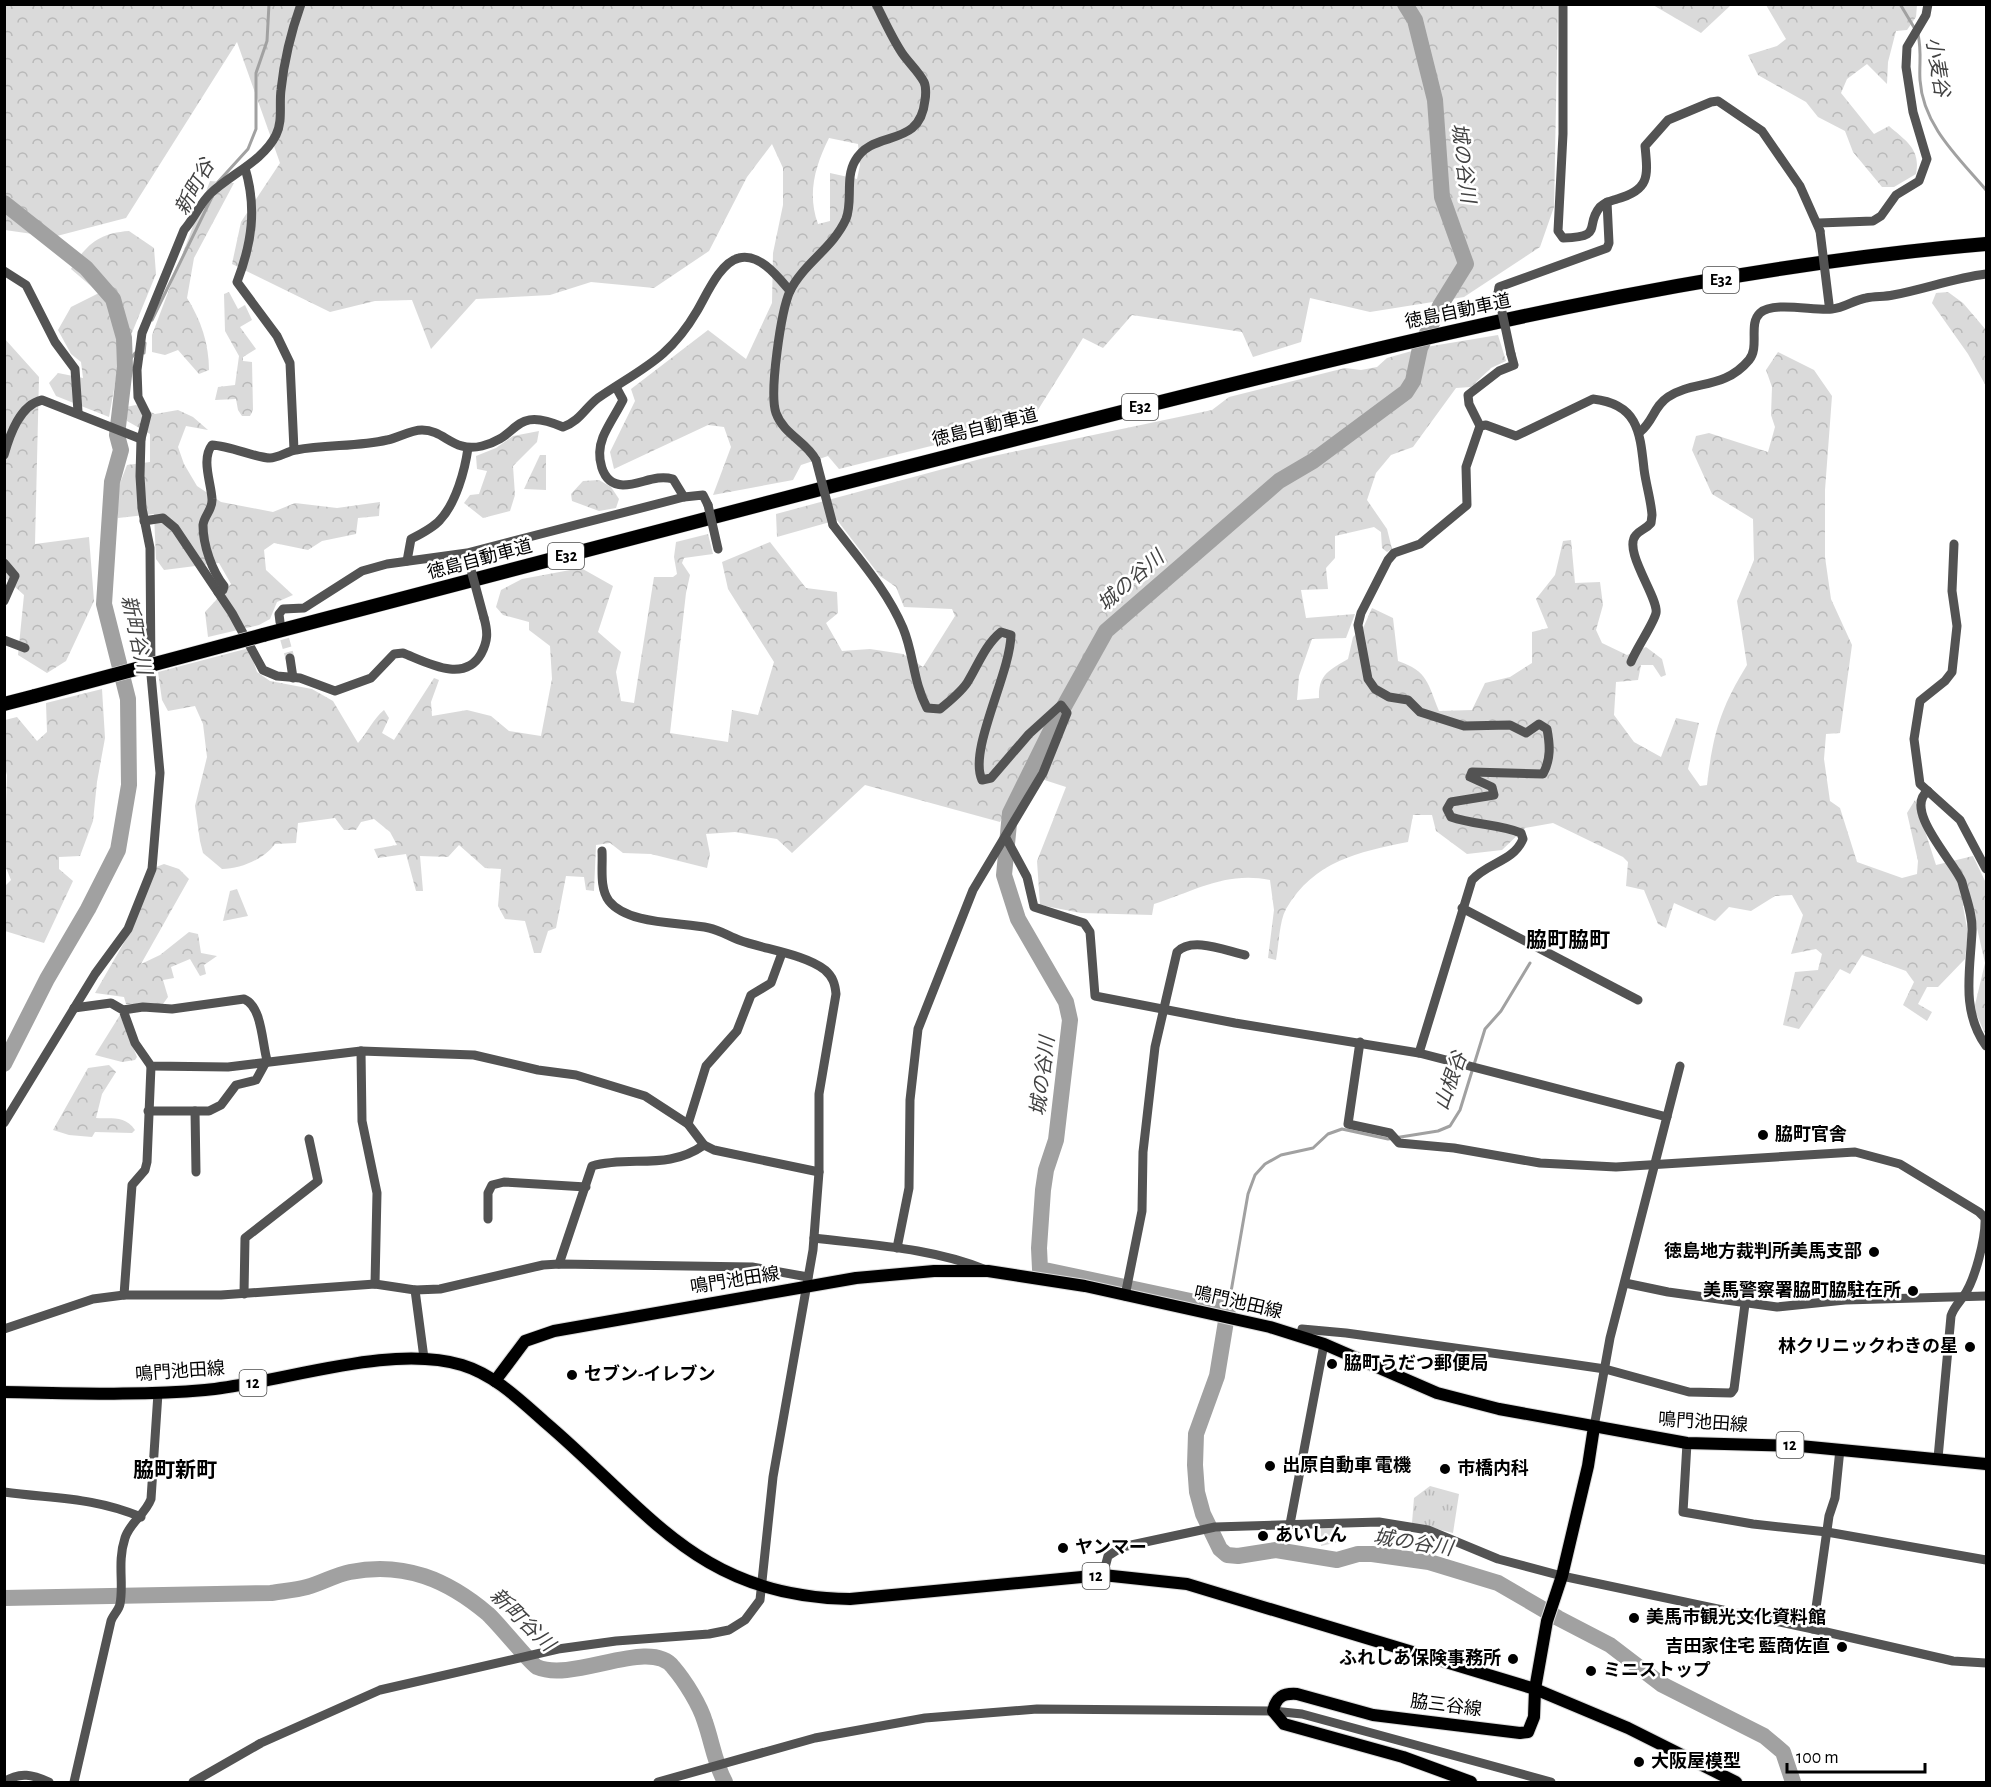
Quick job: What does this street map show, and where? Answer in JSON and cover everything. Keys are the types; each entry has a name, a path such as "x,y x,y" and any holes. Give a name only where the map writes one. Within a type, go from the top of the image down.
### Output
{"highway":[{"name":"徳島自動車道","path":"4,704 1040,433 1457,330 1754,274 1986,244"}],"main road":[{"name":"鳴門池田線","path":"495,1381 518,1348 525,1341 537,1335 807,1282 891,1274 988,1271 1125,1296 1227,1318 1324,1344 1437,1393 1467,1402 1594,1427 1688,1443 1840,1449 1986,1464"},
{"name":"鳴門池田線","path":"4,1392 158,1393 250,1384 392,1359 424,1358 464,1366 495,1381 553,1429 687,1550 715,1567 762,1587 819,1598 850,1599 1104,1575 1187,1584 1535,1689 1628,1728 1736,1782"},
{"name":"脇三谷線","path":"1273,1711 1279,1698 1287,1693 1373,1715 1520,1734 1528,1732 1532,1726 1535,1689 1547,1621 1562,1576 1588,1466 1594,1427"},
{"path":"1273,1711 1284,1724 1403,1757 1471,1782"}],"street":[{"path":"4,1123 95,974 128,929 152,869 160,773 151,675 150,548 144,521 140,476 141,439 147,415 138,397 137,370 142,333 184,230 215,190 234,173 245,168 276,136 281,121 281,90 291,34 301,4"},
{"path":"876,4 901,51 924,82 926,98 921,119 911,132 870,146 855,161 850,181 847,218 831,243 790,291 775,361 773,391 776,412 789,434 809,447 816,460 833,525 881,588 903,628 914,676 927,708 940,710 966,684 991,640 1001,632 1011,635 1011,650 1002,684 980,744 979,774 982,780 991,778 1029,734 1061,705 1067,713 1043,773 973,890 918,1029 910,1100 909,1188 897,1248"},
{"path":"1563,4 1563,134 1558,231 1563,238 1586,235 1593,230 1596,215 1607,202 1633,195 1648,176 1645,146 1668,120 1718,101 1762,131 1800,186 1819,227 1830,307"},
{"path":"1819,227 1873,221 1881,216 1896,195 1919,181 1928,159 1912,112 1906,67 1907,47 1915,30 1926,15 1928,4"},
{"path":"245,168 252,192 254,214 247,256 237,282 277,336 290,363 294,450"},
{"path":"1419,1053 1472,880 1480,871 1511,856 1523,839 1521,833 1512,829 1469,823 1451,817 1447,809 1450,802 1494,795 1492,787 1470,777 1472,772 1544,774 1549,756 1547,729 1539,724 1526,733 1510,725 1464,726 1419,712 1408,700 1389,697 1375,689 1368,679 1358,625 1361,613 1388,560 1394,554 1419,544 1467,505 1466,467 1480,426 1469,404 1468,395 1499,371 1514,365 1498,294 1499,287 1607,248 1609,243 1607,202"},
{"path":"218,592 223,590 224,586 213,572 203,524 212,506 207,451 212,445 231,446 270,458 294,450 365,445 419,430 427,431 460,448 468,448 483,446 496,440 513,426 531,418 545,419 563,427 575,423 596,400 667,353 683,336 724,268 736,258 748,256 762,264 790,291"},
{"path":"4,271 26,285 55,342 75,369 78,412"},
{"path":"1640,432 1646,428 1656,406 1670,395 1717,383 1742,368 1752,358 1756,345 1755,322 1760,313 1772,308 1830,307 1867,297 1893,296 1948,280 1986,274"},
{"path":"616,387 623,400 602,439 603,473 615,484 625,485 661,476 673,479 684,497"},
{"path":"1480,426 1486,424 1516,436 1593,399 1606,400 1628,413 1640,432 1652,515 1651,523 1634,540 1640,574 1656,605 1656,614 1630,662"},
{"path":"4,455 25,408 33,402 42,400 78,412 141,439"},
{"path":"407,561 411,539 440,520 450,504 466,464 468,448"},
{"path":"280,622 279,614 283,609 304,608 362,571 407,561 467,553 684,497 703,495 708,505 718,549"},
{"path":"144,521 163,519 175,528 254,649 263,670 277,676 293,678 335,691 371,678 388,658 403,653 452,670 466,668 477,661 485,647 488,632 467,553"},
{"path":"1953,544 1953,591 1957,626 1952,672 1945,681 1920,701 1914,739 1920,784 1960,820 1986,869"},
{"path":"4,563 15,576 4,601"},
{"path":"4,640 25,648"},
{"path":"290,658 293,678"},
{"path":"1928,791 1922,798 1921,810 1933,839 1959,876 1970,912 1972,932 1968,1005 1973,1023 1986,1046"},
{"path":"1006,838 1027,877 1034,907 1084,923 1090,932 1095,996 1164,1010 1419,1053 1667,1117"},
{"path":"193,1782 261,1743 380,1690 596,1643 680,1638 729,1630 745,1620 760,1600 773,1477 814,1238 819,1172 819,1094 836,994 834,982 817,965 712,928 664,923 639,917 614,906 607,898 603,887 602,852"},
{"path":"1462,908 1638,1000"},
{"path":"1125,1296 1142,1211 1143,1152 1155,1047 1177,952 1182,947 1192,944 1245,955"},
{"path":"688,1124 706,1066 737,1031 751,995 771,983 782,953"},
{"path":"74,1008 111,1004 123,1010 143,1006 172,1009 244,999 250,1001 256,1011 267,1060 256,1080 236,1085 220,1105 209,1111 148,1111"},
{"path":"123,1010 135,1043 151,1066 147,1162 145,1170 132,1185 124,1295"},
{"path":"1360,1042 1348,1124 1390,1133 1399,1143 1454,1148 1540,1163 1616,1167 1855,1152 1900,1164 1978,1212 1986,1221 1974,1272 1963,1297 1955,1305 1951,1316 1938,1458"},
{"path":"151,1066 228,1066 360,1051 453,1052 538,1070 576,1075 645,1096 688,1124 704,1145 819,1172"},
{"path":"360,1051 362,1121 377,1193 375,1284"},
{"path":"1594,1427 1625,1283 1680,1066"},
{"path":"195,1111 196,1172"},
{"path":"244,1294 246,1238 318,1181 309,1138"},
{"path":"559,1264 592,1166 670,1160 690,1155 704,1145"},
{"path":"488,1219 488,1193 492,1185 504,1182 586,1187"},
{"path":"814,1238 897,1248 950,1258 988,1271"},
{"path":"4,1329 93,1299 124,1295 244,1294 375,1284 415,1290 463,1286 543,1265 559,1264 752,1266 807,1282"},
{"path":"1625,1283 1668,1293 1777,1307 1845,1300 1986,1296"},
{"path":"415,1290 424,1358"},
{"path":"1300,1337 1302,1329 1346,1333 1605,1370 1689,1392 1731,1393 1734,1389 1745,1304"},
{"path":"1290,1524 1324,1344"},
{"path":"74,1782 111,1621 120,1604 120,1564 125,1537 131,1525 141,1517 151,1499 158,1393"},
{"path":"1688,1443 1683,1512 1753,1524 1827,1532 1986,1560"},
{"path":"1813,1629 1827,1532 1835,1498 1840,1449"},
{"path":"4,1492 83,1499 117,1507 141,1517"},
{"path":"1104,1575 1108,1556 1122,1547 1204,1529 1378,1522 1428,1530 1498,1559 1562,1576 1953,1661 1986,1664"},
{"path":"658,1782 815,1738 872,1726 987,1712 1037,1709 1273,1711 1302,1714 1551,1782"},
{"path":"4,1782 16,1775 33,1776 49,1782"}],"green space":[{"path":"4,5 1558,5 1554,207 1540,247 1464,297 1370,312 1310,298 1301,342 1253,357 1242,332 1132,315 1103,348 1083,338 1031,421 839,469 828,456 801,465 793,480 713,495 731,447 724,427 708,425 614,469 610,452 635,401 631,389 708,330 746,359 772,303 773,253 783,205 783,168 772,144 747,177 709,251 654,288 591,282 550,295 476,299 431,349 412,300 375,301 330,312 232,264 241,222 280,163 237,42 126,218 53,237 5,230","holes":["829,138 858,144 860,165 857,179 830,173 830,221 818,224 813,202 814,180"]},
{"path":"1653,5 1731,5 1701,33"},
{"path":"1766,5 1917,5 1916,17 1907,30 1896,31 1888,62 1887,84 1867,64 1847,79 1841,93 1874,134 1889,126 1911,146 1916,158 1916,174 1894,187 1882,187 1853,152 1845,131 1818,117 1806,102 1758,75 1748,55 1777,46 1786,39"},
{"path":"210,181 234,183 194,258 187,298 203,332 209,360 209,370 199,374 178,350 165,355 152,352 152,335"},
{"path":"129,231 154,248 156,274 118,367 109,417 56,396 49,383 58,373 83,378 81,362 71,354 58,330 71,307 99,293 71,269 95,241 110,234"},
{"path":"229,292 238,309 245,305 252,320 240,327 256,349 243,357 243,361 252,362 253,410 250,416 242,416 236,399 215,400 218,387 235,385 239,356 225,331 224,294"},
{"path":"1948,292 1963,303 1986,330 1986,386 1968,354 1932,303 1936,293"},
{"path":"1498,335 1506,361 1491,368 1471,387 1456,388 1413,447 1391,455 1376,473 1367,500 1387,529 1392,549 1387,552 1382,548 1381,532 1374,527 1335,536 1335,558 1326,568 1328,589 1301,590 1306,618 1355,614 1346,638 1312,639 1299,676 1297,700 1319,698 1323,678 1330,670 1348,659 1353,637 1364,626 1372,608 1393,618 1398,661 1416,669 1426,680 1439,711 1472,710 1485,683 1510,677 1532,663 1532,632 1548,628 1536,599 1555,575 1563,541 1571,540 1575,583 1600,582 1603,605 1596,630 1602,643 1627,655 1646,647 1662,659 1666,675 1661,677 1653,665 1641,665 1638,680 1616,682 1614,715 1634,742 1661,757 1676,718 1699,723 1688,769 1700,786 1707,785 1719,722 1730,695 1747,665 1737,601 1754,560 1753,519 1712,494 1692,450 1696,436 1709,433 1768,452 1775,427 1771,415 1772,387 1766,370 1778,352 1814,370 1832,396 1825,490 1825,557 1831,599 1852,645 1840,733 1826,734 1824,759 1830,801 1840,808 1857,862 1902,878 1917,874 1918,861 1907,813 1915,800 1936,865 1973,856 1986,883 1986,1036 1974,1009 1985,963 1971,902 1963,906 1968,934 1965,959 1938,987 1927,987 1918,1004 1932,1012 1927,1021 1903,1005 1914,982 1906,971 1862,955 1850,974 1840,969 1799,1029 1783,1025 1795,972 1818,970 1822,954 1816,949 1791,954 1803,915 1792,895 1775,896 1751,911 1729,907 1715,921 1674,903 1666,928 1658,924 1644,890 1626,886 1628,862 1623,857 1553,823 1525,828 1502,850 1467,854 1436,831 1432,815 1413,815 1408,842 1372,850 1339,861 1324,869 1297,893 1284,914 1276,960 1268,958 1274,910 1270,880 1239,878 1211,884 1154,904 1152,915 1081,913 1040,905 1037,861 1066,787 1026,774 1000,822 865,785 792,853 777,839 735,832 706,834 710,854 707,868 651,854 623,853 610,843 596,845 594,891 586,890 584,877 566,876 556,928 548,931 541,953 534,953 525,921 505,919 498,906 501,869 485,868 459,845 448,857 420,856 423,891 416,891 406,854 378,858 374,849 397,845 390,832 374,819 361,822 356,830 344,830 335,818 298,823 296,843 275,844 258,859 237,867 222,869 203,853 195,806 207,757 203,724 195,706 168,711 162,700 158,672 249,648 257,672 270,681 312,689 333,701 358,743 384,710 389,718 382,733 394,740 434,678 439,680 431,702 432,716 467,710 491,716 509,731 541,736 552,679 550,646 529,630 529,622 503,615 496,607 501,590 522,579 581,568 613,586 598,632 621,652 616,672 621,701 634,703 654,577 673,577 677,574 674,557 676,542 708,534 713,554 684,558 682,563 690,575 670,733 728,742 732,710 758,715 774,662 728,589 722,562 770,542 806,588 837,592 838,613 826,623 842,651 870,649 903,654 923,667 955,616 952,609 904,607 896,587 880,576 837,520 777,537 776,514 984,458 1212,410 1229,397 1345,368 1361,370 1377,367 1387,358 1426,347"},
{"path":"4,338 39,377 35,544 89,537 94,601 66,661 47,673 18,655 24,595 5,578"},
{"path":"136,405 155,414 178,410 193,417 208,430 186,426 178,447 184,464 197,486 221,502 273,512 295,503 337,508 380,502 379,516 358,518 356,534 322,541 308,550 274,543 264,550 266,570 293,595 277,602 270,619 259,625 208,637 205,612 231,584 219,563 164,570 156,559 154,514 118,518 117,491 127,465 150,462 150,434 127,421 126,407"},
{"path":"539,431 537,442 513,466 515,495 510,511 483,518 464,503 470,495 479,494 487,471 477,469 476,456 496,448 513,436"},
{"path":"540,455 546,455 546,490 524,489"},
{"path":"599,480 611,487 619,499 616,508 599,511 572,501 571,494 583,481"},
{"path":"102,689 105,738 93,821 80,856 59,857 59,869 73,881 44,943 5,931 5,886 11,880 4,863 7,775 5,720 17,717 37,741 47,732 46,703"},
{"path":"164,864 179,869 189,879 141,964 160,955 189,932 198,934 201,953 217,956 204,965 206,974 200,976 190,959 171,967 174,978 163,980 168,997 163,1004 126,1004 124,997 95,993 133,927 156,867"},
{"path":"237,889 248,916 223,921 230,891"},
{"path":"120,1015 137,1057 135,1060 122,1062 95,1055"},
{"path":"109,1065 116,1072 102,1094 96,1118 122,1120 135,1130 132,1133 95,1132 92,1137 69,1135 53,1130 88,1068"},
{"path":"1430,1486 1459,1494 1453,1533 1412,1523 1414,1498"},
{"path":"1321,1526 1339,1526 1338,1542 1321,1546"}],"waterway":[{"name":"新町谷","path":"218,182 248,149 256,129 256,73 267,41 269,4"},
{"name":"城の谷川","path":"1405,4 1415,20 1435,100 1442,197 1466,264 1440,306 1420,348 1413,381 1406,392 1313,461 1279,481 1106,631 1052,728 1010,813 1004,875 1018,919 1066,1002 1070,1020 1056,1140 1046,1170 1043,1190 1040,1269 1228,1309 1217,1376 1196,1434 1195,1465 1197,1492 1203,1514 1220,1549 1227,1555 1238,1556 1276,1550 1337,1560 1358,1554 1372,1554 1429,1562 1498,1583 1610,1645 1661,1684 1764,1736 1783,1752 1793,1782"},
{"name":"小麦谷","path":"1900,4 1915,29"},
{"name":"小麦谷","path":"1918,34 1920,80 1928,112 1944,140 1986,190"},
{"name":"新町谷","path":"152,320 212,197"},
{"name":"新町谷川","path":"4,203 86,268 113,299 124,338 125,367 117,435 121,450 112,482 104,604 128,699 129,785 118,850 88,909 47,979 4,1064"},
{"name":"新町谷","path":"144,353 145,343"},
{"name":"新町谷","path":"125,367 135,353"},
{"name":"山根谷","path":"1228,1309 1248,1194 1255,1175 1265,1164 1281,1155 1313,1148 1328,1134 1342,1129 1388,1139 1438,1131 1450,1126 1460,1110 1485,1029 1501,1011 1530,963"},
{"name":"新町谷川","path":"4,1598 271,1593 307,1587 350,1572 370,1569 407,1571 441,1583 473,1602 493,1619 537,1667 570,1670 629,1658 662,1659 678,1673 696,1701 703,1715 725,1782"}],"tunnel":[{"path":"281,626 290,658"}],"place":[{"name":"脇町官舎","path":"1763,1135"},
{"name":"徳島地方裁判所美馬支部","path":"1874,1252"},
{"name":"美馬警察署脇町脇駐在所","path":"1913,1291"},
{"name":"林クリニックわきの星","path":"1970,1347"},
{"name":"脇町うだつ郵便局","path":"1332,1364"},
{"name":"セブン-イレブン","path":"572,1375"},
{"name":"出原自動車 電機","path":"1270,1466"},
{"name":"市橋内科","path":"1445,1469"},
{"name":"あいしん","path":"1263,1536"},
{"name":"ヤンマー","path":"1063,1548"},
{"name":"美馬市観光文化資料館","path":"1634,1618"},
{"name":"吉田家住宅 藍商佐直","path":"1842,1647"},
{"name":"ふれしあ保険事務所","path":"1513,1659"},
{"name":"ミニストップ","path":"1591,1671"},
{"name":"大阪屋模型","path":"1639,1762"}],"district":[{"name":"脇町脇町","path":"1568,940"},
{"name":"脇町新町","path":"175,1470"}]}
